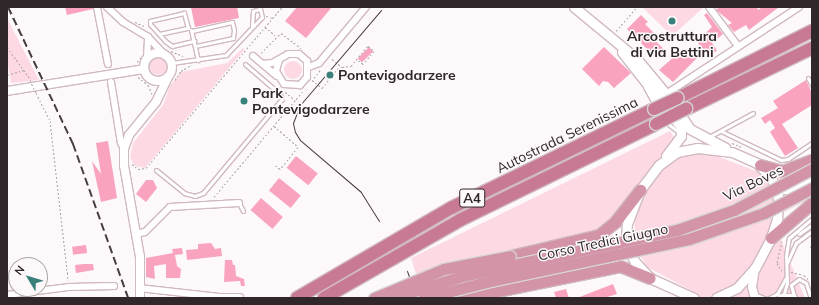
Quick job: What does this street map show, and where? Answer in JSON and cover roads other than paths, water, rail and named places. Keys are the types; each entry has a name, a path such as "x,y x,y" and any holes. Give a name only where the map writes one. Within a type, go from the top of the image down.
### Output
{"highway":[{"name":"Autostrada Serenissima","path":"297,298 451,208 657,110 812,31"},
{"name":"Autostrada Serenissima","path":"324,298 460,220 812,48"},
{"path":"760,165 783,171 812,160"},
{"name":"Via Boves","path":"706,221 765,196 812,171"},
{"name":"Corso Tredici Giugno","path":"424,298 490,281 683,241 741,222 784,204 812,188"},
{"path":"374,298 444,269 510,256 599,235 615,222 640,190"},
{"path":"771,238 812,203"},
{"name":"Corso Tredici Giugno","path":"392,298 462,276 637,240 706,221"},
{"path":"462,298 620,266 650,278"}],"main road":[{"path":"576,8 637,60 666,94 690,129 732,152 760,165 777,189 779,208 771,238 755,268 736,288 716,298"},
{"path":"610,38 678,121 682,133 640,190 627,224 626,238 628,251 635,262 650,278 694,298"},
{"path":"664,159 677,152 698,148 732,152"},
{"path":"783,171 798,175 812,171"},
{"path":"777,189 791,189 812,178"}],"street":[{"path":"97,7 108,64"},
{"path":"107,7 123,22 148,37 172,64 170,80 155,97 133,129 124,149 124,165 140,258 140,298"},
{"path":"309,67 319,63 366,7"},
{"path":"709,7 738,46"},
{"path":"666,94 799,7"},
{"path":"144,70 148,58 148,37"},
{"path":"148,58 154,53 163,53"},
{"path":"253,56 277,76 284,84 300,85 307,77 309,67 303,57 293,53 279,60 263,64"},
{"path":"277,76 279,60"},
{"path":"144,70 152,80 155,97"},
{"path":"7,91 144,70"},
{"path":"152,80 170,80"},
{"path":"111,82 121,143 124,149"},
{"path":"136,234 146,232 170,207 239,203"},
{"path":"754,295 755,268"},
{"path":"7,295 69,287 114,286"},
{"path":"139,288 219,297 240,297"},
{"path":"782,298 793,298"}],"lane":[{"path":"172,64 228,54 262,16 260,9 253,11 252,26"},
{"path":"194,41 172,46 150,24 150,20 184,13 188,28 192,31 198,60"},
{"path":"192,31 232,22 233,38 195,46"},
{"path":"159,34 188,28"},
{"path":"156,170 182,193 199,196 278,104 282,99 281,94 245,64"},
{"path":"641,74 648,94 657,110"},
{"path":"808,78 812,85"},
{"path":"704,137 721,131 753,113"},
{"path":"660,121 682,133"},
{"path":"721,131 781,160 788,159 812,143"},
{"path":"239,203 243,211"},
{"path":"782,298 786,290 789,238 812,218"},
{"path":"799,234 812,225"},
{"path":"787,264 796,243 812,232"},
{"path":"769,298 780,289 786,276"},
{"path":"793,298 791,285 800,279 806,283 811,298"},
{"path":"754,295 764,298"}],"tram line":[{"path":"379,221 361,192 300,140 295,132 293,123 300,105 381,10"},
{"path":"407,271 417,298"}],"railway":[{"path":"8,7 73,144 128,298"}],"place":[{"name":"Arcostruttura di via Bettini","path":"672,21"},
{"name":"Pontevigodarzere","path":"330,75"},
{"name":"Park Pontevigodarzere","path":"244,101"}]}
